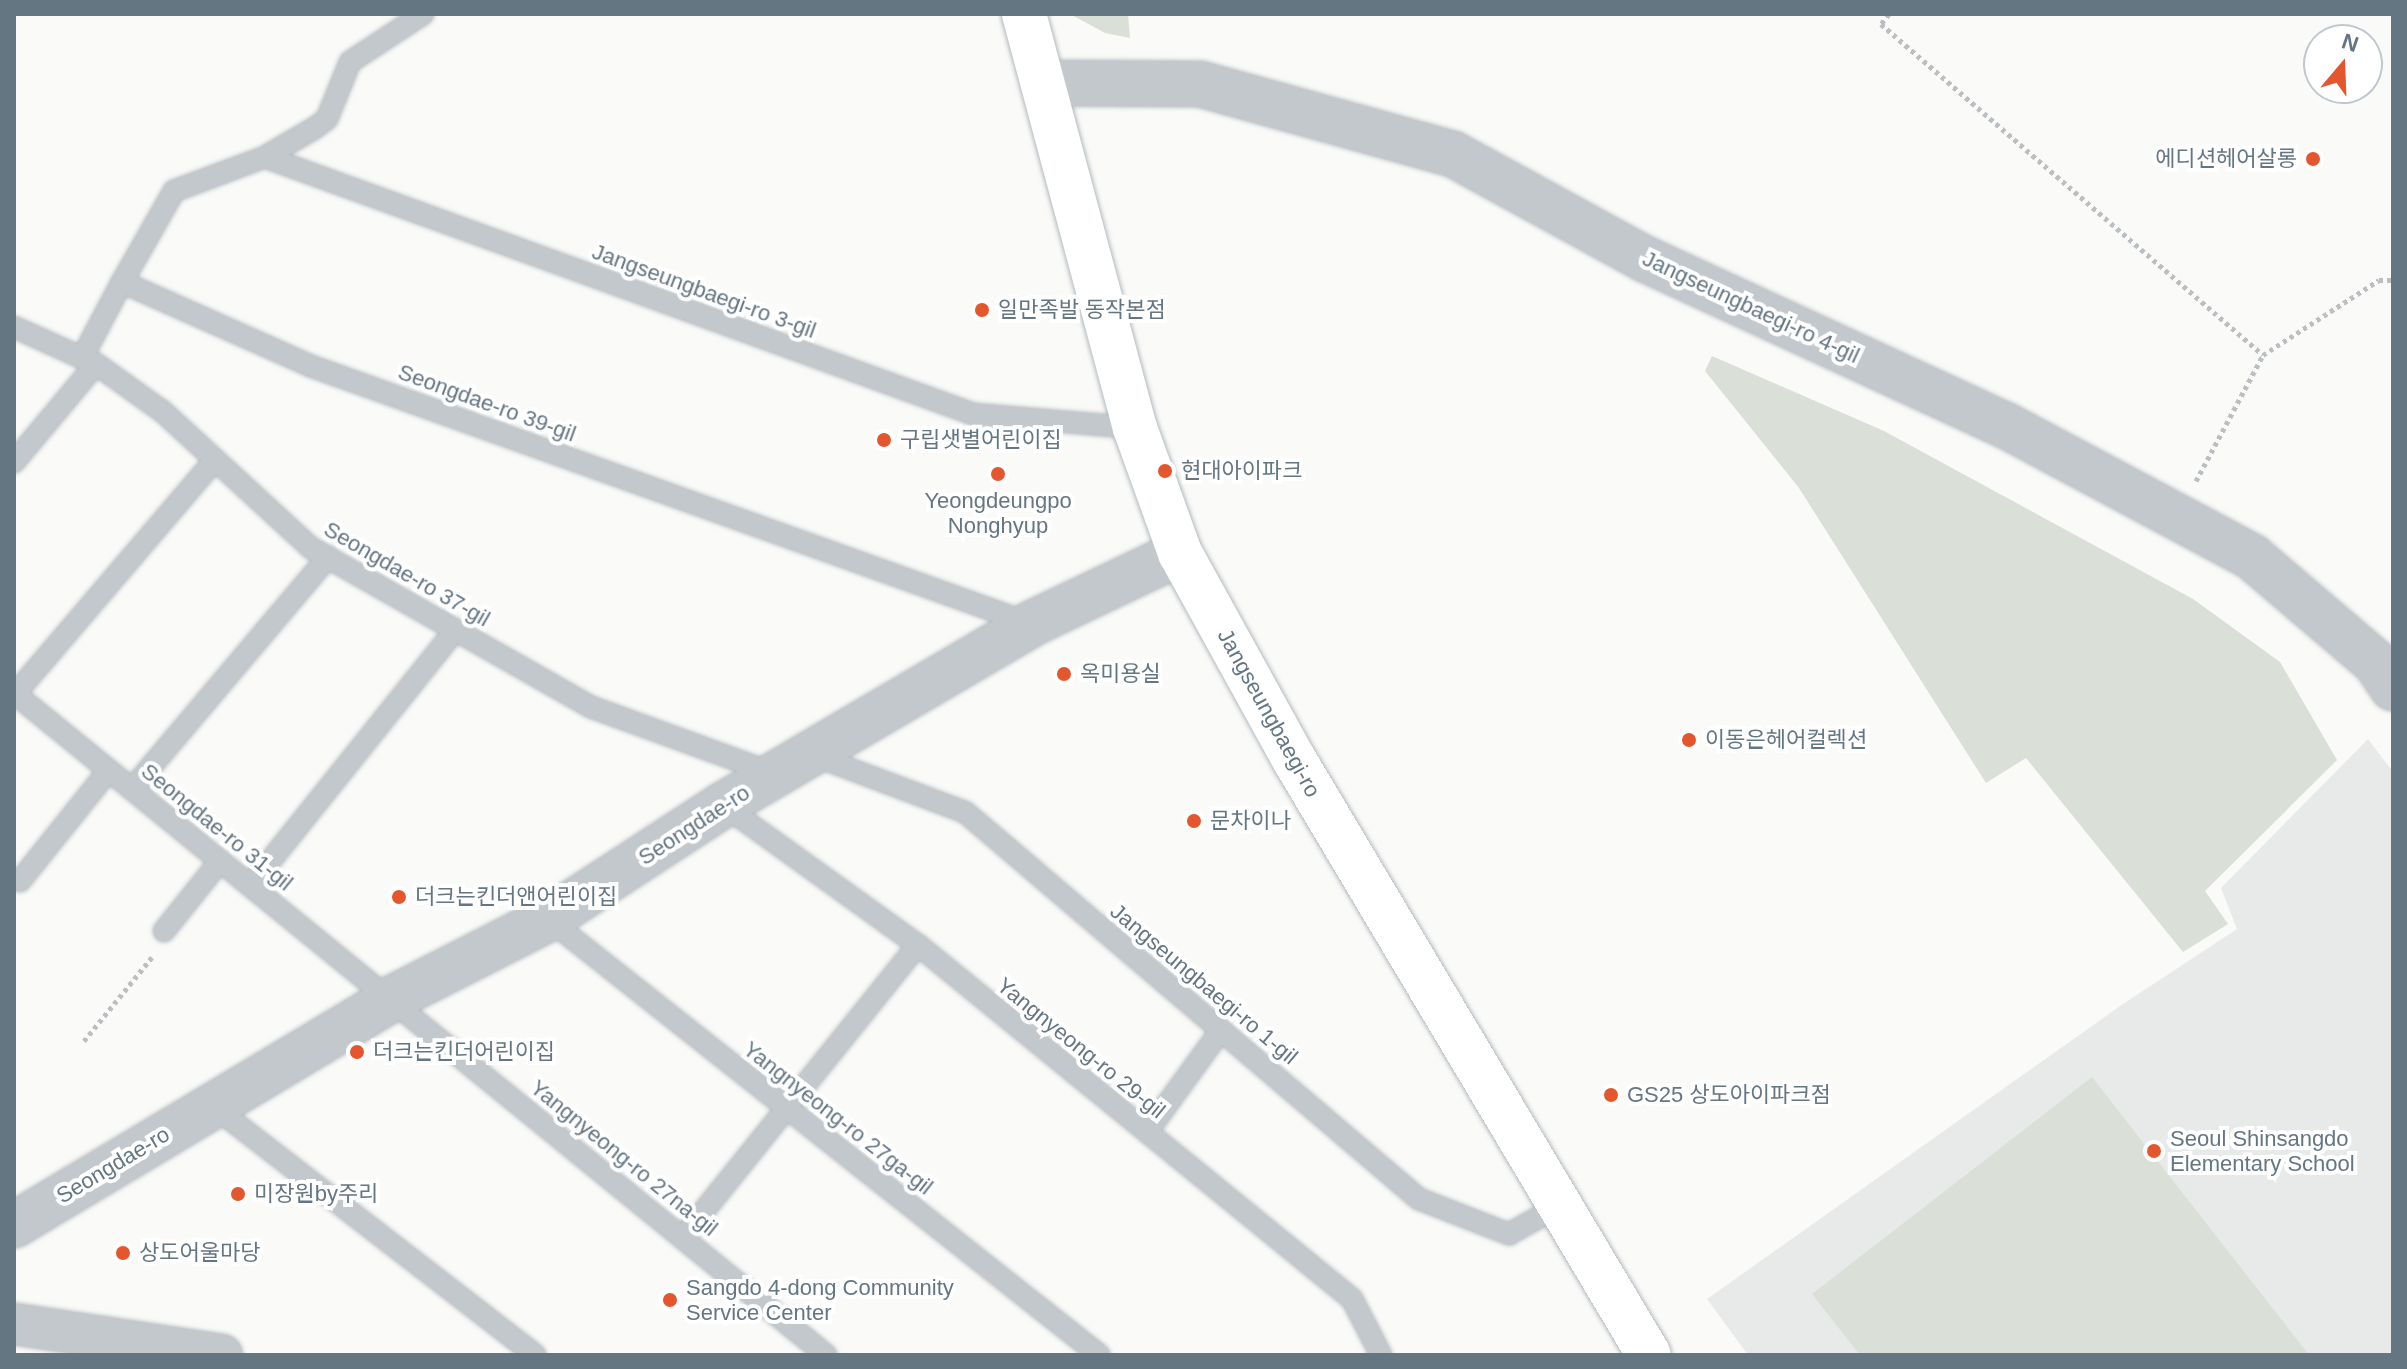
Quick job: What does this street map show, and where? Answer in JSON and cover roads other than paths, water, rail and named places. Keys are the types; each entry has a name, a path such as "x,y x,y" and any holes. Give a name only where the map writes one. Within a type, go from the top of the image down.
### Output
{"main road":[{"name":"Jangseungbaegi-ro","path":"1024,14 1045,83 1135,428 1180,553 1295,761 1649,1355"}],"street":[{"name":"Jangseungbaegi-ro 4-gil","path":"1045,83 1200,84 1453,154 1645,259 2005,425 2252,557 2376,663 2393,688"},
{"name":"Seongdae-ro","path":"14,1225 391,999 548,919 723,805 1031,624 1180,553"},
{"path":"14,1324 61,1343 222,1355"}],"lane":[{"path":"14,462 89,361 122,282 174,191 265,157 327,119 350,62 423,14"},
{"name":"Jangseungbaegi-ro 3-gil","path":"265,157 973,414 1135,428"},
{"name":"Seongdae-ro 39-gil","path":"122,282 308,365 1031,624"},
{"name":"Seongdae-ro 37-gil","path":"14,327 89,361 162,411 328,557 591,707 793,764"},
{"path":"15,693 215,460"},
{"path":"132,789 328,557"},
{"path":"251,885 455,630"},
{"name":"Seongdae-ro 31-gil","path":"15,693 391,999"},
{"name":"Jangseungbaegi-ro 1-gil","path":"793,764 965,812 1419,1199 1509,1234 1559,1206"},
{"path":"20,881 109,770"},
{"name":"Yangnyeong-ro 29-gil","path":"723,805 918,945 1352,1299 1381,1355"},
{"path":"164,931 220,861"},
{"name":"Yangnyeong-ro 27ga-gil","path":"548,919 1099,1355"},
{"path":"683,1237 918,945"},
{"name":"Yangnyeong-ro 27na-gil","path":"391,999 826,1355"},
{"path":"1147,1132 1221,1030"},
{"path":"213,1106 535,1355"}],"place":[{"name":"에디션헤어살롱","path":"2313,159"},
{"name":"일만족발 동작본점","path":"982,310"},
{"name":"구립샛별어린이집","path":"884,440"},
{"name":"현대아이파크","path":"1165,471"},
{"name":"Yeongdeungpo Nonghyup","path":"998,474"},
{"name":"옥미용실","path":"1064,674"},
{"name":"이동은헤어컬렉션","path":"1689,740"},
{"name":"문차이나","path":"1194,821"},
{"name":"더크는킨더앤어린이집","path":"399,897"},
{"name":"더크는킨더어린이집","path":"357,1052"},
{"name":"GS25 상도아이파크점","path":"1611,1095"},
{"name":"Seoul Shinsangdo Elementary School","path":"2154,1151"},
{"name":"미장원by주리","path":"238,1194"},
{"name":"상도어울마당","path":"123,1253"},
{"name":"Sangdo 4-dong Community Service Center","path":"670,1300"}]}
